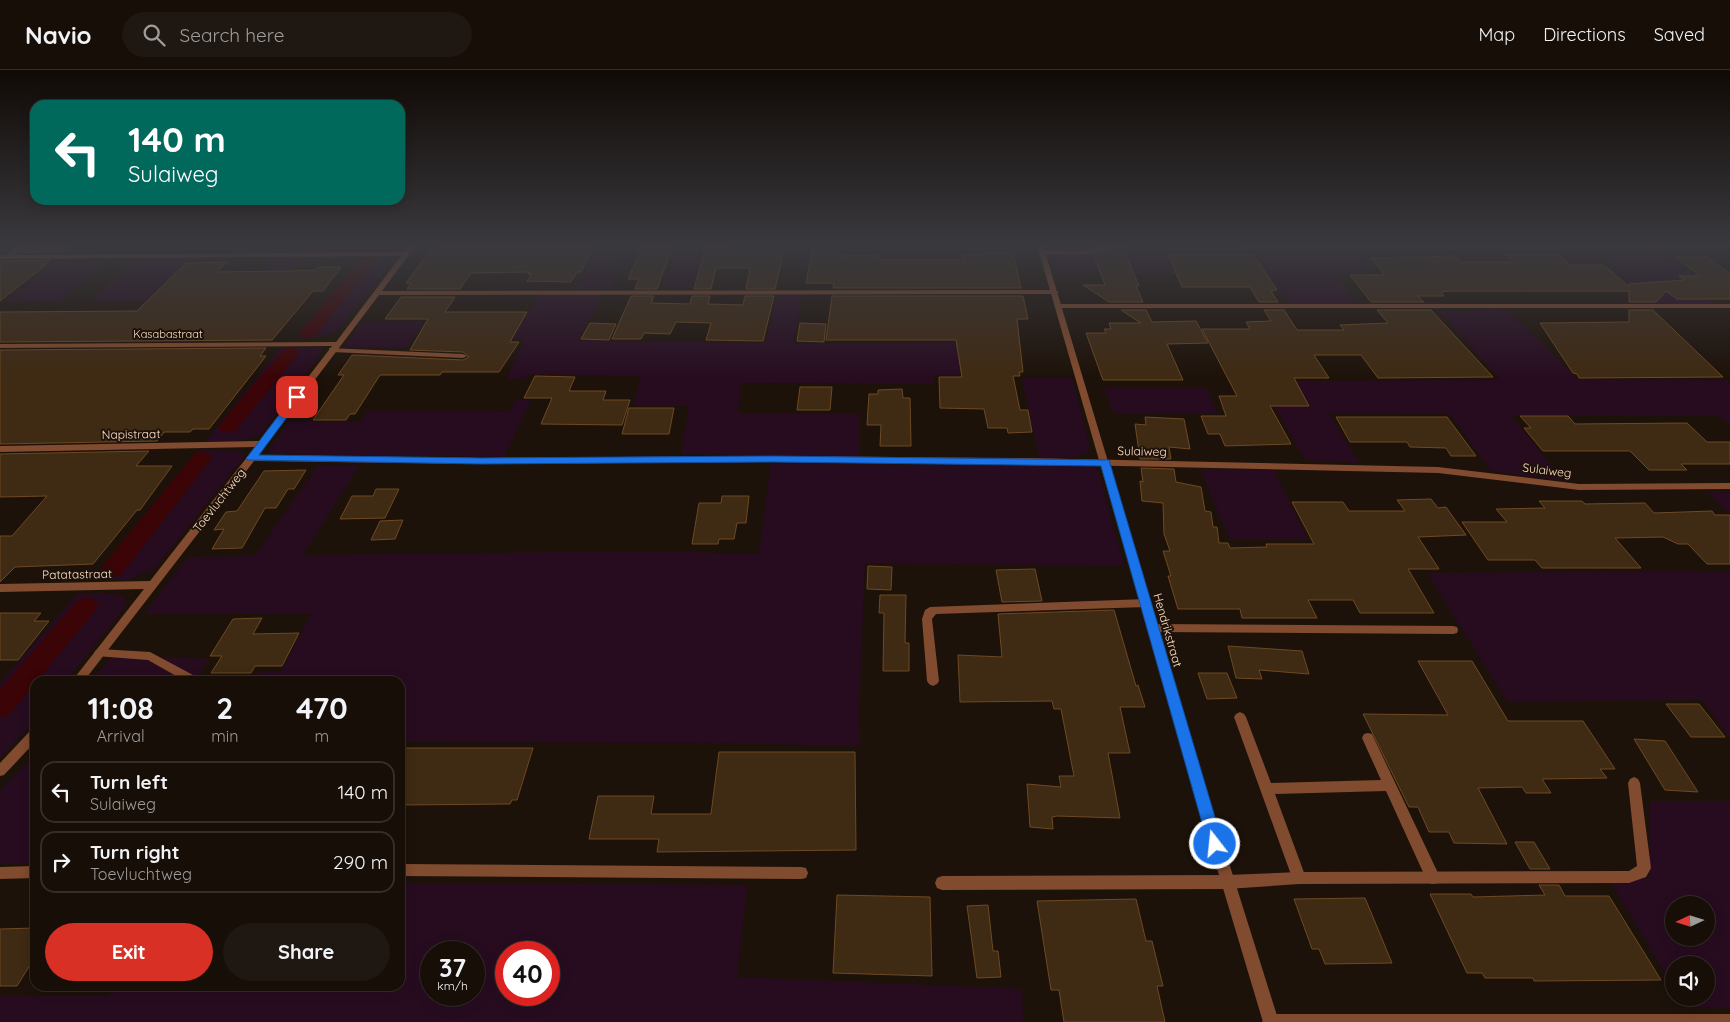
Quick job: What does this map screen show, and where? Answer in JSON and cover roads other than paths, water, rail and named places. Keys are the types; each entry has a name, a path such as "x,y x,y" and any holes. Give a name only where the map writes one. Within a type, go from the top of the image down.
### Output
{"street":[{"name":"Toevluchtweg","path":"82,676 252,458 334,347 380,289"},
{"path":"377,293 1055,292"},
{"name":"Hendrikstraat","path":"1055,292 1227,882 1271,1022"},
{"path":"1059,306 1730,306"},
{"name":"Kasabastraat","path":"0,346 334,347 462,356"},
{"name":"Napistraat","path":"0,449 262,444"},
{"name":"Sulaiweg","path":"252,458 481,461 782,459 1105,462 1438,470 1579,487 1730,486"},
{"name":"Patatastraat","path":"0,588 154,585"},
{"path":"933,681 927,619 929,613 934,610 1146,604"},
{"path":"1154,628 1453,630"},
{"path":"100,653 150,656 185,676"},
{"path":"1240,717 1299,878"},
{"path":"1368,738 1433,878"},
{"path":"0,771 30,739"},
{"path":"942,883 1227,882 1299,878 1636,875 1644,868 1634,783"},
{"path":"1267,789 1389,785"},
{"path":"405,870 801,873"},
{"path":"0,873 30,872"},
{"path":"1271,1022 1730,1022"}],"waterway":[{"path":"308,333 344,289"},
{"path":"228,427 290,353"},
{"path":"113,569 202,458"},
{"path":"0,707 86,606"}]}
